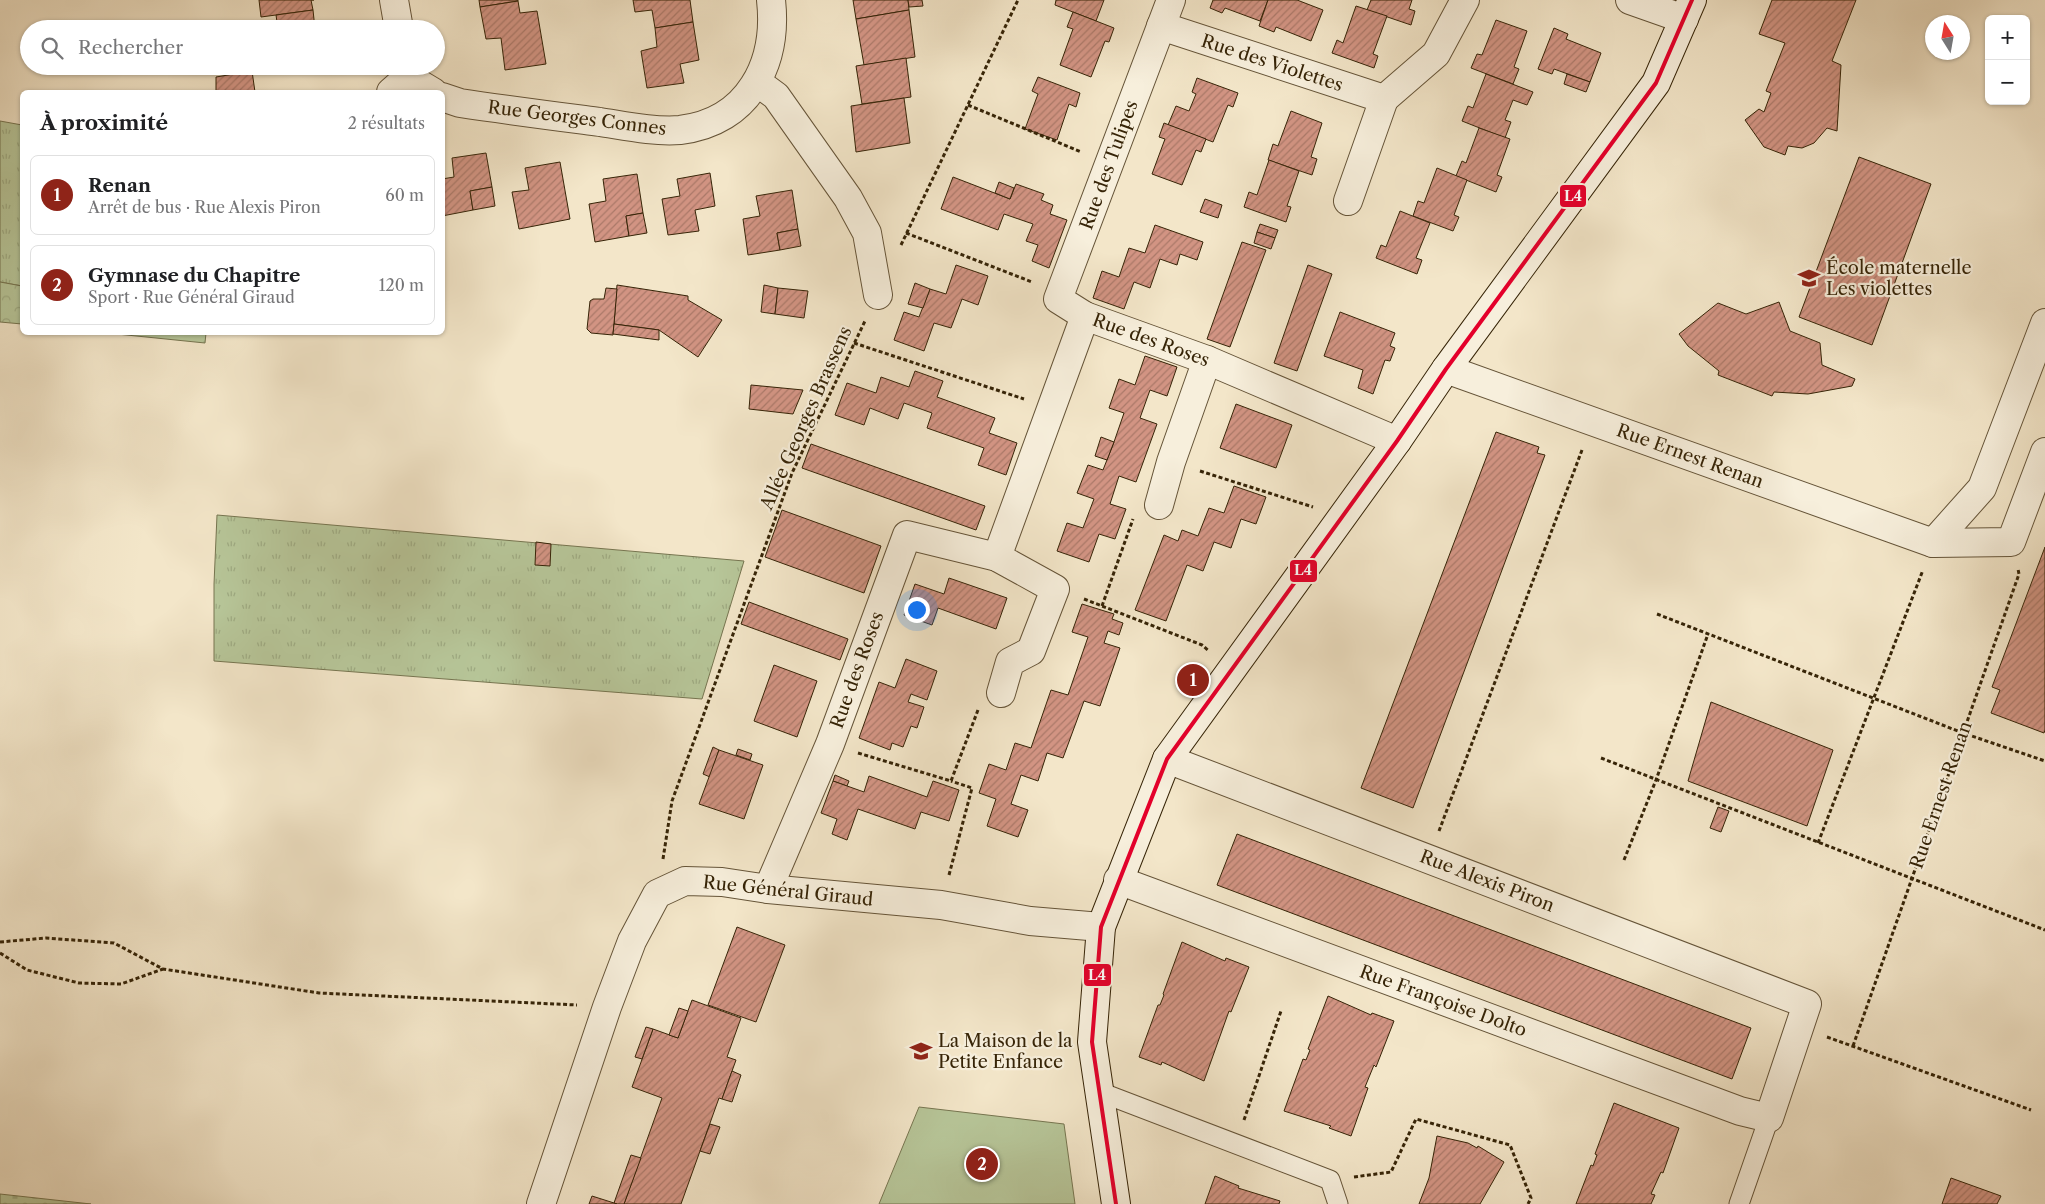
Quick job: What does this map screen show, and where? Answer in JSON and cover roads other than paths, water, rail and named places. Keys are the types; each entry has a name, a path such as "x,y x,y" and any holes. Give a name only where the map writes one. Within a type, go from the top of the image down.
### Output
{"street":[{"path":"394,0 397,20"},
{"name":"Rue Georges Connes","path":"445,98 460,104 633,127 679,130 710,122 738,104 757,82 764,69 772,40 771,0"},
{"name":"Rue des Tulipes","path":"1086,316 1058,299 1171,0"},
{"path":"1348,201 1384,100 1436,54 1465,0"},
{"path":"1116,1204 1092,1042 1101,927 1167,759 1343,517 1446,369 1656,83 1688,10 1630,0"},
{"name":"Rue des Violettes","path":"1161,26 1384,100"},
{"path":"402,79 428,90"},
{"path":"757,82 776,96 848,198 867,233 878,295"},
{"name":"Rue des Roses","path":"997,556 1050,408 1086,316 1207,360 1397,441"},
{"path":"1933,543 1982,488 2045,322"},
{"path":"1159,505 1171,462 1207,360"},
{"name":"Rue Ernest Renan","path":"1446,369 1933,543 2011,542 2045,452"},
{"name":"Rue des Roses","path":"768,889 830,744 907,535 997,556 1055,589 1031,651 1010,662 1001,693"},
{"name":"Rue Alexis Piron","path":"1167,759 1429,859 1803,1015 1769,1118"},
{"name":"Rue Françoise Dolto","path":"1118,880 1731,1108 1769,1118"},
{"name":"Rue Général Giraud","path":"540,1204 607,1006 632,941 657,894 686,881 722,882 768,889 941,905 1030,920 1101,927"}],"lane":[{"path":"1100,1092 1330,1180 1338,1204"},
{"path":"1739,1204 1769,1118"}],"place":[{"name":"École maternelle Les violettes","path":"1809,278"},
{"name":"Renan","path":"1193,680"},
{"name":"La Maison de la Petite Enfance","path":"921,1051"},
{"name":"Gymnase du Chapitre","path":"982,1164"}]}
